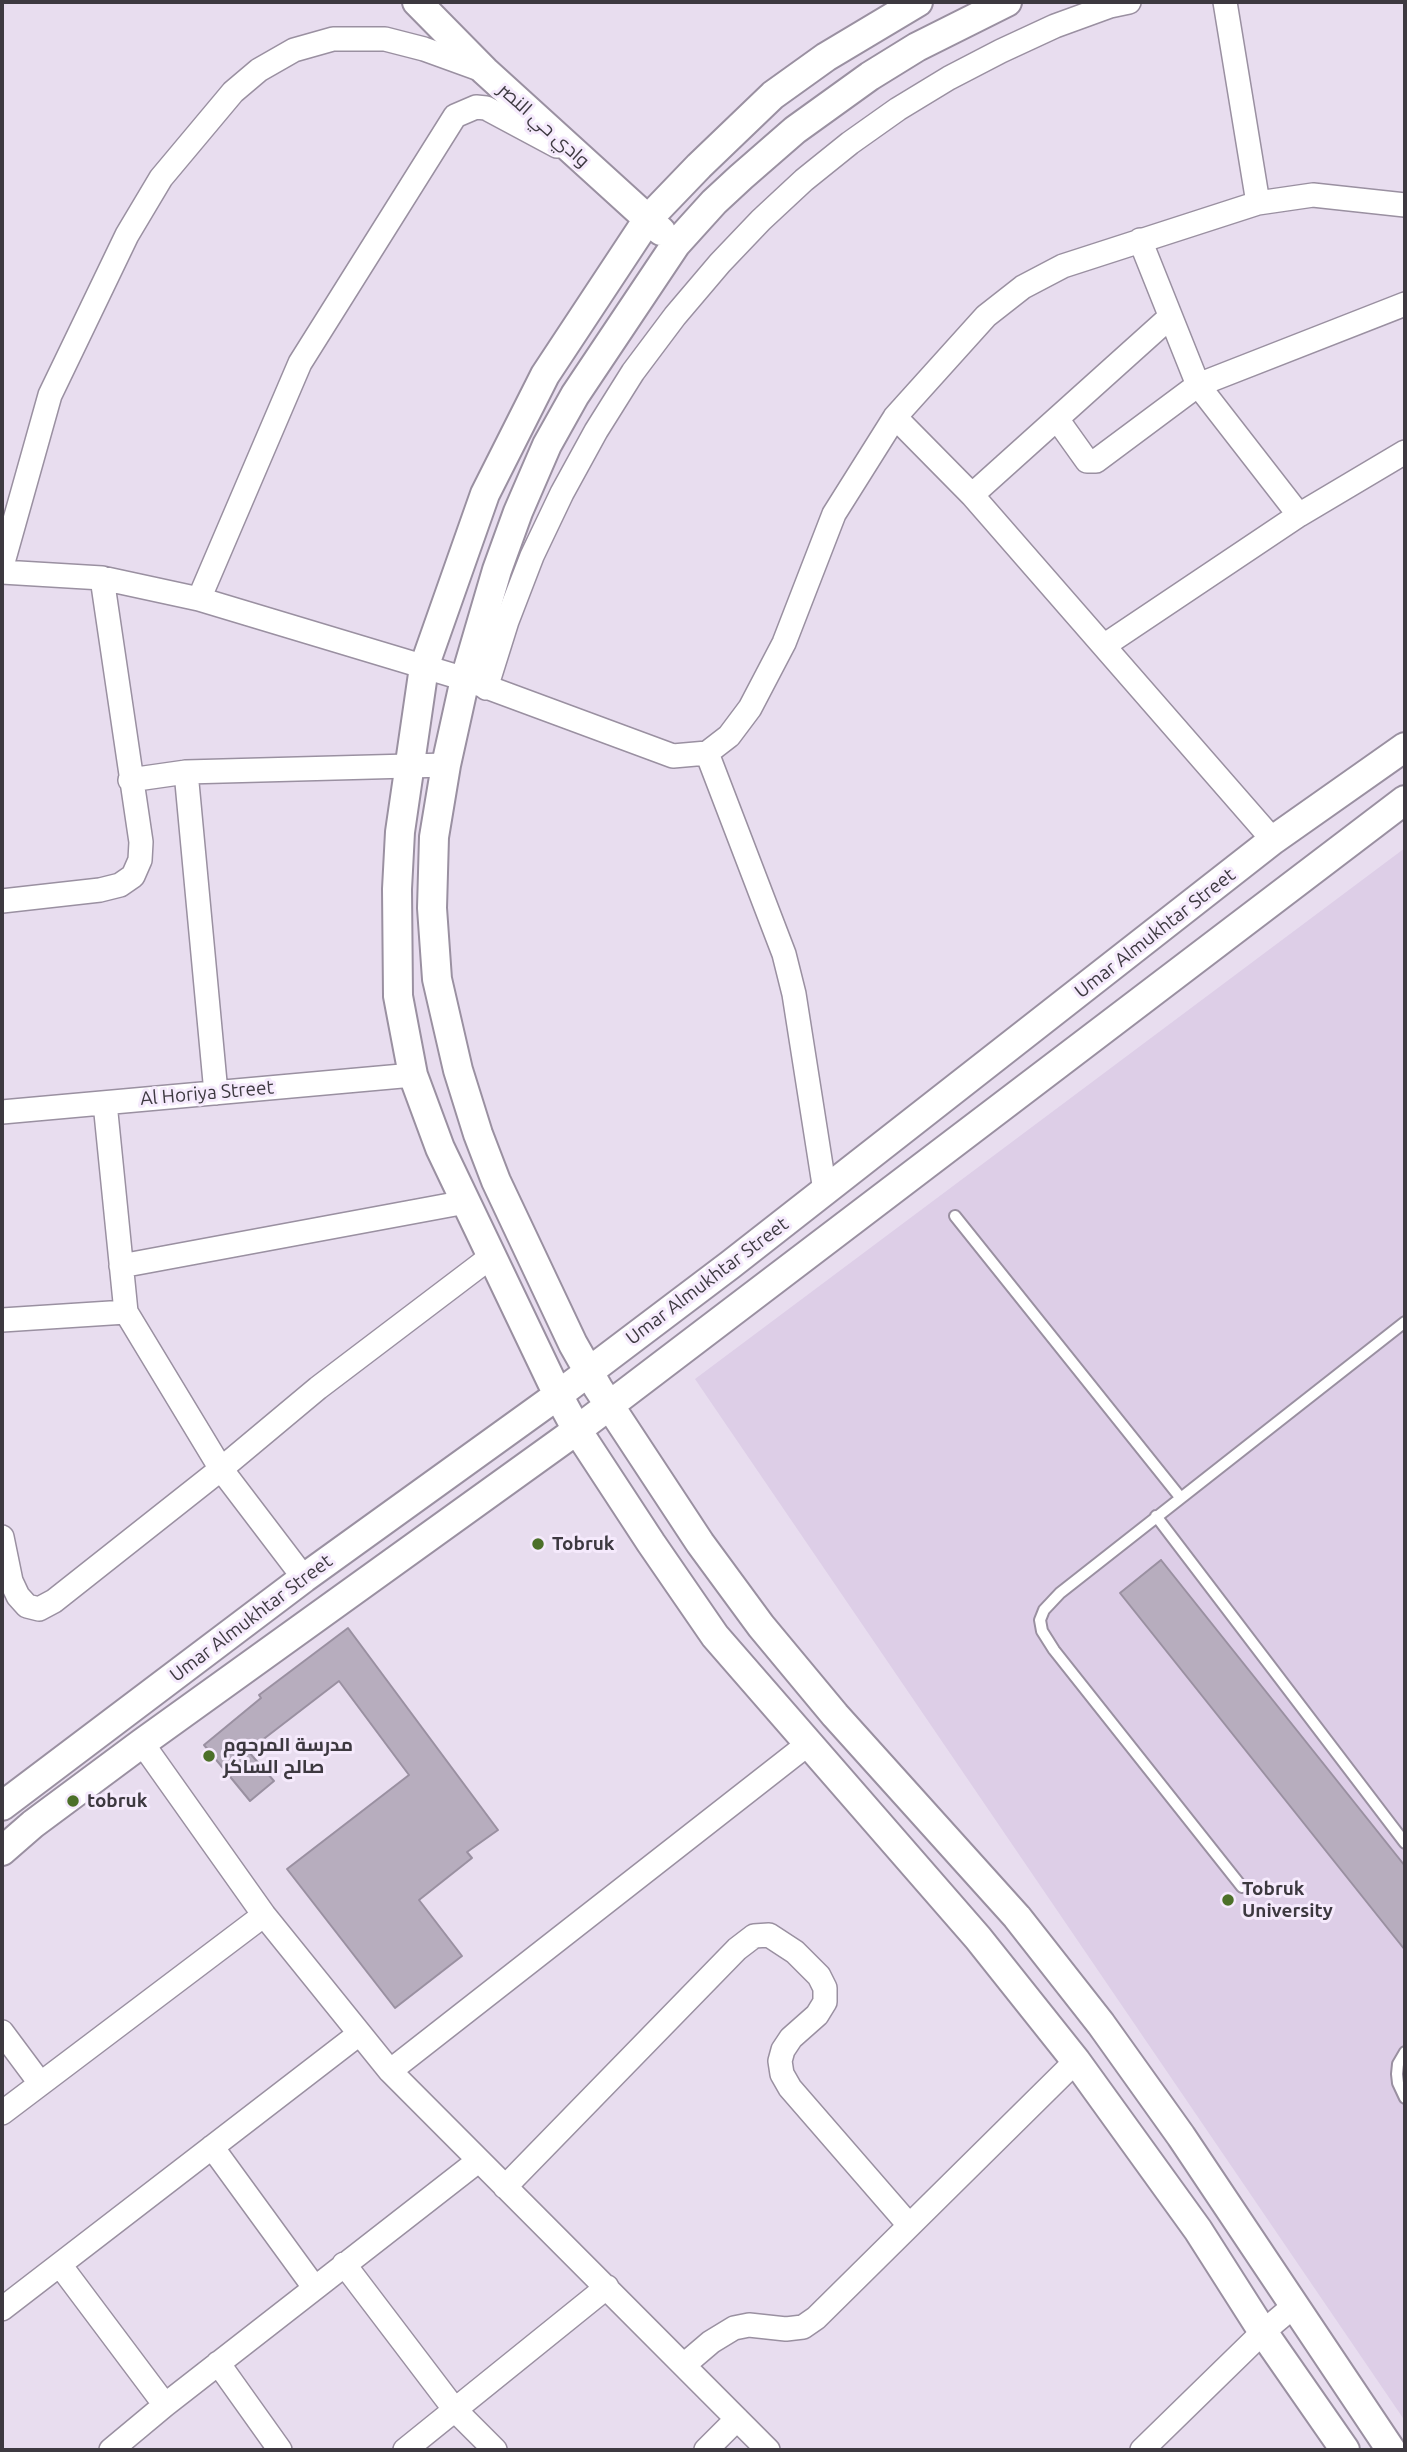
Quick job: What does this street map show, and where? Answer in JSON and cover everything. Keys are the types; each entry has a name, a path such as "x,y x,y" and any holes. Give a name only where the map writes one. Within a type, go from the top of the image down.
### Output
{"street":[{"name":"وادي حي النصر","path":"417,2 485,71 676,244"},
{"path":"918,2 836,50 772,95 718,147 648,219 545,375 491,482 424,667 400,832 397,889 398,996 413,1075 440,1148 558,1395 577,1430 650,1543 715,1636 978,1938 1076,2060 1198,2230 1263,2332 1345,2450"},
{"path":"475,684 497,570 547,445 575,395 676,244 741,177 824,108 917,47 1007,2"},
{"path":"1129,2 1055,26 1001,51 898,109 850,143 804,180 720,263 675,316 633,372 590,441 532,556 507,621 475,684 446,765 434,837 432,908 437,979 444,1015 478,1134 496,1181 588,1372 700,1543 761,1626 835,1715 1017,1917 1101,2024 1181,2136 1391,2450"},
{"path":"1225,2 1258,203"},
{"path":"2,566 50,395 127,235 162,178 233,92 258,70 294,50 333,38 385,39 424,49 485,71"},
{"path":"198,599 300,363 455,116 476,107 486,108 582,159"},
{"path":"2,572 102,578 198,599 424,667 673,756 707,753 729,736 750,708 784,643 834,514 895,416 986,316 1023,287 1063,265 1258,203 1313,195 1405,205"},
{"path":"1140,240 1198,385 1299,515"},
{"path":"1057,419 1087,461 1097,461 1198,385 1405,304"},
{"path":"972,495 1170,317"},
{"path":"895,416 972,495 1273,840"},
{"path":"1105,645 1299,515 1405,452"},
{"path":"2,901 100,890 120,885 133,876 139,860 141,842 102,578"},
{"name":"Umar Almukhtar Street","path":"2,1806 304,1578 558,1395 825,1191 1273,840 1405,747"},
{"path":"707,753 784,954 794,994 825,1191"},
{"path":"130,780 186,772 446,765"},
{"path":"186,772 216,1093"},
{"name":"Umar Almukhtar Street","path":"2,1852 33,1824 142,1743 611,1405 1405,800"},
{"name":"Al Horiya Street","path":"2,1112 413,1075"},
{"path":"105,1103 126,1312 221,1469 304,1578"},
{"path":"121,1266 466,1202"},
{"path":"2,1537 11,1581 27,1606 39,1609 54,1601 328,1380 492,1256"},
{"path":"2,1320 126,1312"},
{"path":"142,1743 264,1915 390,2071 768,2450"},
{"path":"390,2071 808,1744"},
{"path":"2,2113 264,1915"},
{"path":"505,2187 737,1949 754,1936 769,1935 795,1952 819,1976 825,1988 825,2001 817,2015 791,2038 783,2050 780,2061 782,2074 790,2088 909,2225"},
{"path":"2,2032 40,2083"},
{"path":"2,2309 359,2034"},
{"path":"684,2365 711,2342 734,2328 749,2325 786,2329 803,2327 816,2318 1076,2060"},
{"path":"212,2147 314,2287"},
{"path":"111,2450 314,2287 478,2161"},
{"path":"60,2264 165,2405"},
{"path":"344,2264 455,2410 495,2450"},
{"path":"405,2450 607,2287"},
{"path":"1142,2450 1263,2332 1295,2305"},
{"path":"219,2363 280,2450"},
{"path":"705,2450 737,2419"}],"lane":[{"path":"955,1216 1180,1497"},
{"path":"1242,1887 1054,1650 1042,1631 1040,1620 1050,1601 1405,1322"},
{"path":"1156,1516 1405,1843"},
{"path":"1405,2052 1396,2074 1405,2098"}],"shaded area":[{"name":"Tobruk University","path":"1405,848 1405,2421 695,1379"}],"building":[{"path":"1161,1560 1405,1866 1405,1950 1120,1593"},
{"path":"348,1628 498,1830 467,1852 472,1858 419,1900 462,1956 395,2008 287,1869 409,1775 339,1681 248,1751 274,1781 250,1801 204,1745 261,1698 259,1695"}],"place":[{"name":"Tobruk","path":"538,1544"},
{"name":"مدرسة المرحوم صالح الساكر","path":"209,1756"},
{"name":"tobruk","path":"73,1801"},
{"name":"Tobruk University","path":"1228,1900"}]}
